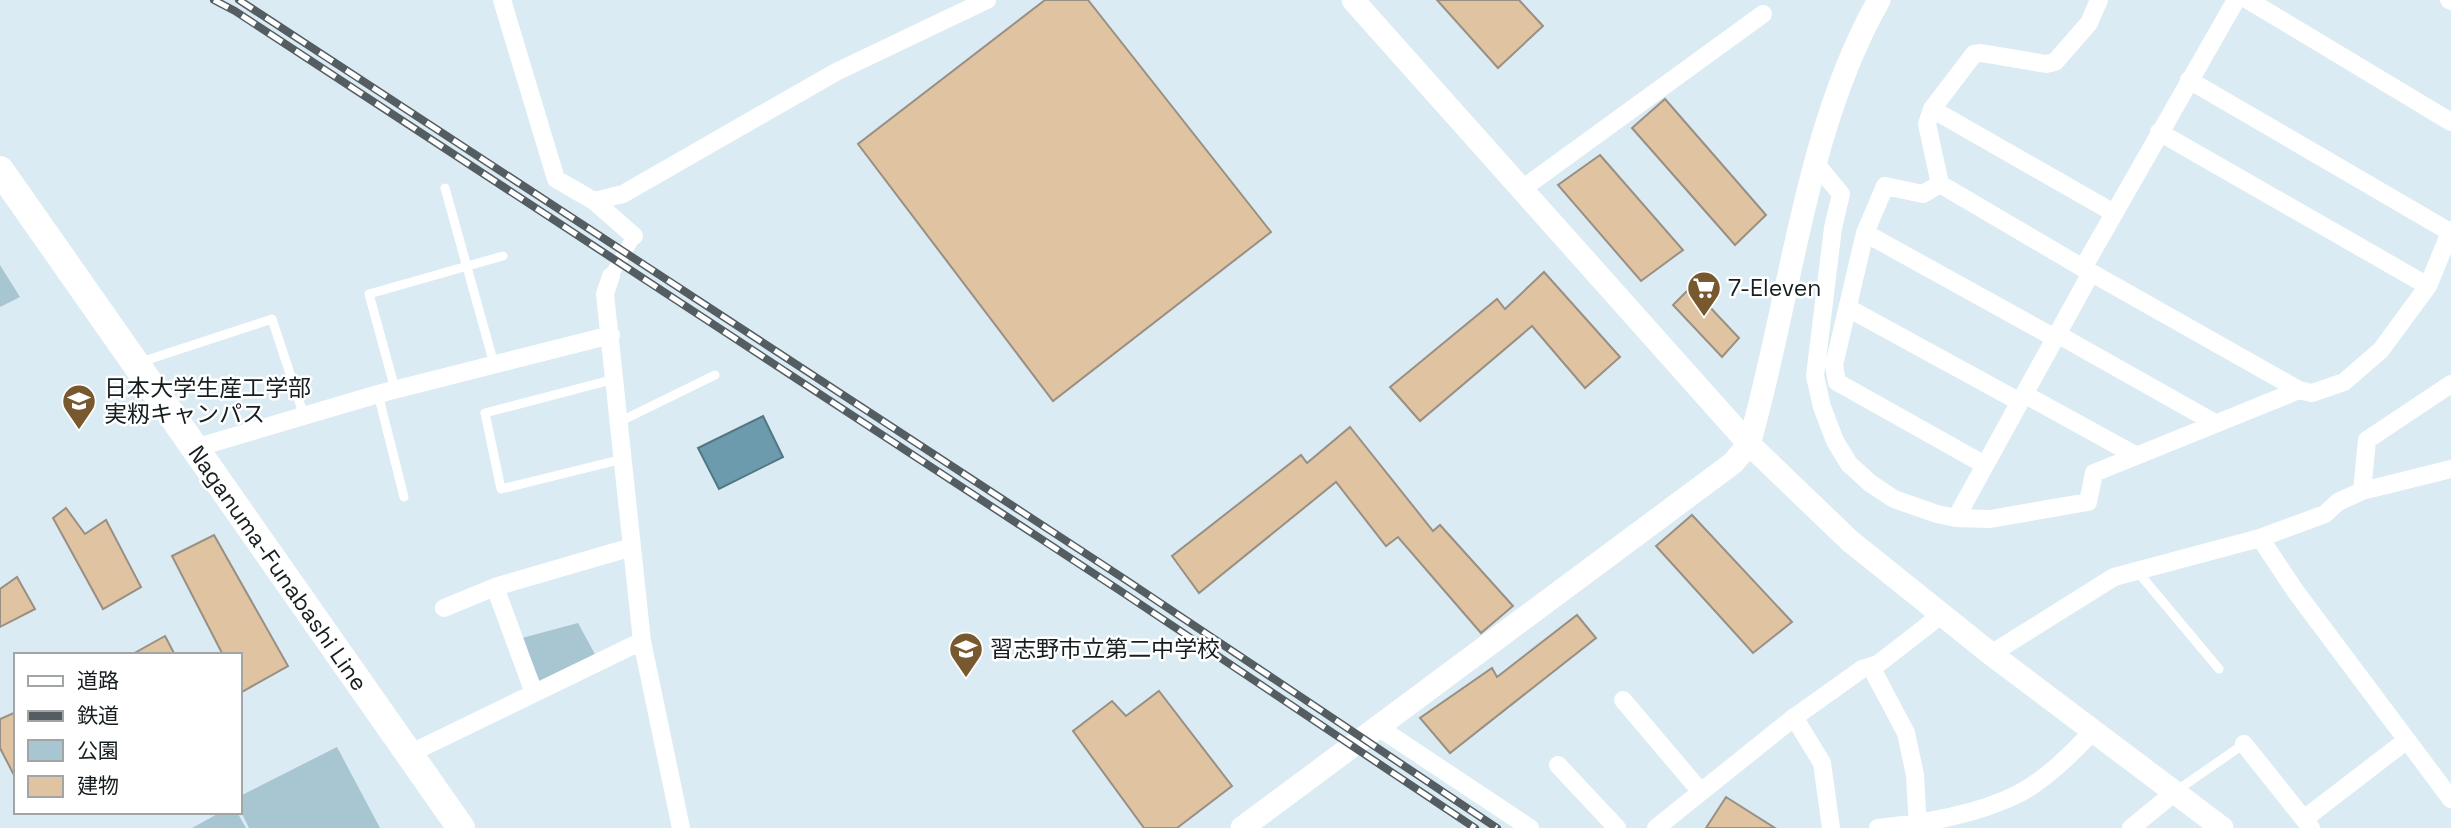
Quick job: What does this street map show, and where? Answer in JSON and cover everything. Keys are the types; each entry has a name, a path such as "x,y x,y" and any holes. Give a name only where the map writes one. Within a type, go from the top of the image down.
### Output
{"main road":[{"name":"Naganuma-Funabashi Line","path":"0,170 461,828"}],"street":[{"path":"502,0 556,180 593,201 634,236 611,275 605,295 642,641 681,828"},
{"path":"593,201 623,194 835,72 986,0"},
{"path":"1353,0 1749,444 1850,541 1941,615 2222,828"},
{"path":"1242,828 1733,463 1749,444 1816,164 1841,84 1868,19 1879,0"},
{"path":"2099,0 2088,23 2055,62 2046,64 1981,52 1974,54 1932,109 1927,124 1940,184 2087,271 2299,390 2312,393 2344,382 2381,350 2428,286 2450,231 2189,80"},
{"path":"1956,517 2056,336 2114,213 2235,0"},
{"path":"2248,0 2451,122"},
{"path":"1522,189 1763,14"},
{"path":"1932,109 2114,213"},
{"path":"2159,132 2428,286"},
{"path":"1816,164 1841,194 1833,228 1815,376 1822,407 1835,441 1849,464 1870,483 1894,499 1937,514 1990,519 2088,502 2094,473 2214,422 2299,390"},
{"path":"1940,184 1923,194 1885,186 1865,233 1834,365 1837,382 1985,465"},
{"path":"1865,233 2214,422"},
{"path":"1848,308 2135,455"},
{"path":"195,449 387,391 611,335"},
{"path":"2362,491 2367,440 2451,384"},
{"path":"1992,654 2114,577 2260,538 2325,514 2338,502 2362,491 2451,469"},
{"path":"2260,538 2296,592 2451,799"},
{"path":"444,608 495,587 632,547"},
{"path":"495,587 534,693"},
{"path":"1656,828 1794,717 1862,669 1878,664 1941,615"},
{"path":"408,754 642,641"},
{"path":"1871,667 1906,733 1915,775 1918,825"},
{"path":"1623,700 1701,792"},
{"path":"1794,717 1822,763 1831,828"},
{"path":"1378,727 1530,828"},
{"path":"1878,828 1918,825 2020,793 2061,764 2094,730"},
{"path":"2244,744 2307,823 2407,740"},
{"path":"1558,765 1617,828"},
{"path":"2131,828 2175,792"}],"lane":[{"path":"445,188 494,364"},
{"path":"404,497 369,294 503,256"},
{"path":"135,364 272,319 304,416"},
{"path":"619,422 715,375"},
{"path":"615,379 485,413 501,489 623,459"},
{"path":"2137,571 2219,669"},
{"path":"2175,792 2244,744"}],"green space":[{"path":"0,265 20,297 0,307"},
{"path":"578,623 597,658 541,685 522,638"},
{"path":"337,747 380,828 249,828 242,814 242,795"},
{"path":"217,814 238,814 246,828 192,828"}],"shaded area":[{"path":"763,416 783,457 719,489 698,448"}],"building":[{"path":"1045,0 1088,0 1271,232 1053,401 858,144"},
{"path":"1437,0 1519,0 1543,26 1498,68"},
{"path":"1665,99 1766,215 1735,245 1632,128"},
{"path":"1600,155 1683,250 1641,281 1558,185"},
{"path":"1544,272 1620,357 1585,388 1532,326 1420,421 1390,387 1497,299 1505,309"},
{"path":"1691,287 1739,338 1722,357 1673,305"},
{"path":"1350,427 1433,531 1440,525 1513,606 1481,633 1398,537 1386,546 1336,482 1199,593 1172,556 1301,455 1307,463"},
{"path":"66,508 85,534 106,520 141,587 103,609 53,518"},
{"path":"1692,515 1792,622 1753,653 1656,546"},
{"path":"214,535 288,666 242,692 242,653 222,653 172,556"},
{"path":"17,577 35,609 0,627 0,589"},
{"path":"1577,615 1596,638 1450,753 1420,718 1492,668 1497,677"},
{"path":"165,636 174,653 135,653"},
{"path":"1159,691 1232,786 1177,828 1144,828 1073,731 1112,701 1126,716"},
{"path":"14,713 14,775 0,748 0,719"},
{"path":"1726,797 1775,828 1706,828"}],"railway":[{"path":"214,0 235,11 1119,590 1475,828"},
{"path":"239,0 1126,580 1497,828"}],"place":[{"name":"7-Eleven","path":"1704,318"},
{"name":"日本大学生産工学部 実籾キャンパス","path":"79,431"},
{"name":"習志野市立第二中学校","path":"966,679"}]}
